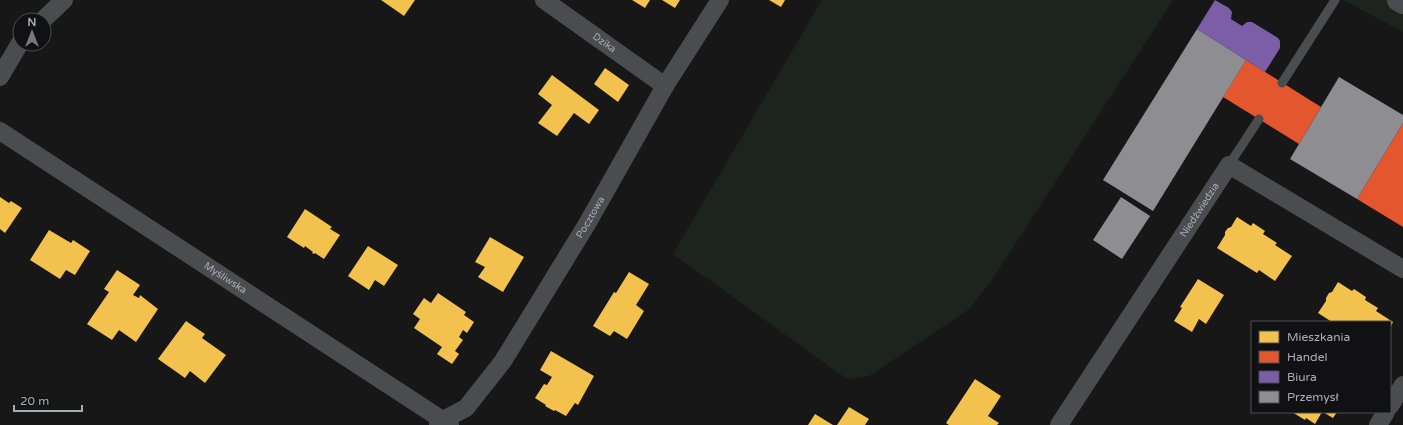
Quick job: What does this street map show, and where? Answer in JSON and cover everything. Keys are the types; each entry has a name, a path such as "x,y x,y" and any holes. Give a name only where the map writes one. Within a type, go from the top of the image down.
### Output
{"street":[{"path":"51,12 64,0"},
{"name":"Dzika","path":"544,0 665,86"},
{"name":"Pocztowa","path":"444,423 466,408 503,361 587,224 665,86 720,0"},
{"path":"1398,0 1403,3"},
{"path":"0,77 15,52"},
{"name":"Myśliwska","path":"0,131 224,276 444,423"},
{"path":"1229,165 1403,269"},
{"name":"Niedźwiedzia","path":"1060,425 1229,165"},
{"path":"1391,404 1403,385"},
{"path":"1378,425 1385,413"}],"lane":[{"path":"1282,82 1335,0"},
{"path":"1229,165 1259,119"}],"shaded area":[{"path":"822,0 1173,0 990,283 968,310 869,376 847,379 673,254"},
{"path":"1343,0 1403,0 1403,32"}],"building: Mieszkania":[{"path":"381,0 415,0 404,16"},
{"path":"632,0 650,0 645,8"},
{"path":"662,0 680,0 675,8"},
{"path":"769,0 785,0 781,7"},
{"path":"605,68 629,85 618,102 594,84"},
{"path":"552,75 599,110 589,124 574,113 557,136 538,123 552,105 538,94"},
{"path":"0,197 9,203 11,201 22,208 5,233 0,229"},
{"path":"305,209 332,227 330,229 340,235 324,259 315,253 312,253 313,252 305,246 304,248 287,237"},
{"path":"1237,217 1251,226 1253,223 1265,231 1263,234 1277,243 1275,245 1292,256 1275,281 1259,270 1257,273 1217,248 1225,235 1225,232 1231,227"},
{"path":"49,230 71,243 73,240 90,251 75,275 66,270 60,279 30,260"},
{"path":"490,237 524,257 503,292 478,277 485,267 475,262"},
{"path":"368,246 398,265 384,286 375,280 369,290 348,276"},
{"path":"117,270 140,285 133,295 139,298 140,295 158,309 136,342 119,330 112,340 87,324 109,292 104,289"},
{"path":"629,272 649,284 636,305 644,311 627,339 614,331 610,336 593,326 614,292 616,293"},
{"path":"1198,279 1224,295 1206,324 1199,319 1192,332 1174,321 1182,308 1180,307"},
{"path":"1338,282 1352,291 1354,289 1366,297 1365,300 1378,308 1376,311 1393,322 1391,326 1391,321 1330,321 1318,313 1326,301 1329,293 1332,292"},
{"path":"438,293 466,312 464,315 474,322 467,333 463,330 459,337 463,340 455,351 459,354 452,364 437,354 442,347 414,328 420,319 413,314 424,298 431,303"},
{"path":"186,321 205,334 202,338 226,355 205,383 190,371 185,378 158,359"},
{"path":"551,351 594,376 578,405 575,403 566,416 545,406 546,405 535,398 544,384 547,385 552,377 540,370"},
{"path":"975,379 1001,396 988,416 999,423 997,425 949,425 946,423"},
{"path":"849,407 869,419 865,425 837,425"},
{"path":"1294,413 1321,413 1315,424 1306,418 1305,420"},
{"path":"1325,413 1336,413 1333,418"},
{"path":"815,414 833,425 808,425"}],"building: Handel":[{"path":"1246,60 1321,107 1299,144 1223,97"},
{"path":"1403,123 1403,227 1357,199"}],"building: Biura":[{"path":"1215,0 1229,8 1232,12 1231,19 1242,26 1247,22 1252,22 1278,38 1280,41 1280,48 1265,72 1197,29"}],"building: Przemysł":[{"path":"1197,29 1246,60 1153,211 1103,180"},
{"path":"1339,77 1403,115 1403,123 1357,199 1290,159"},
{"path":"1121,197 1150,216 1122,259 1093,240"}]}
